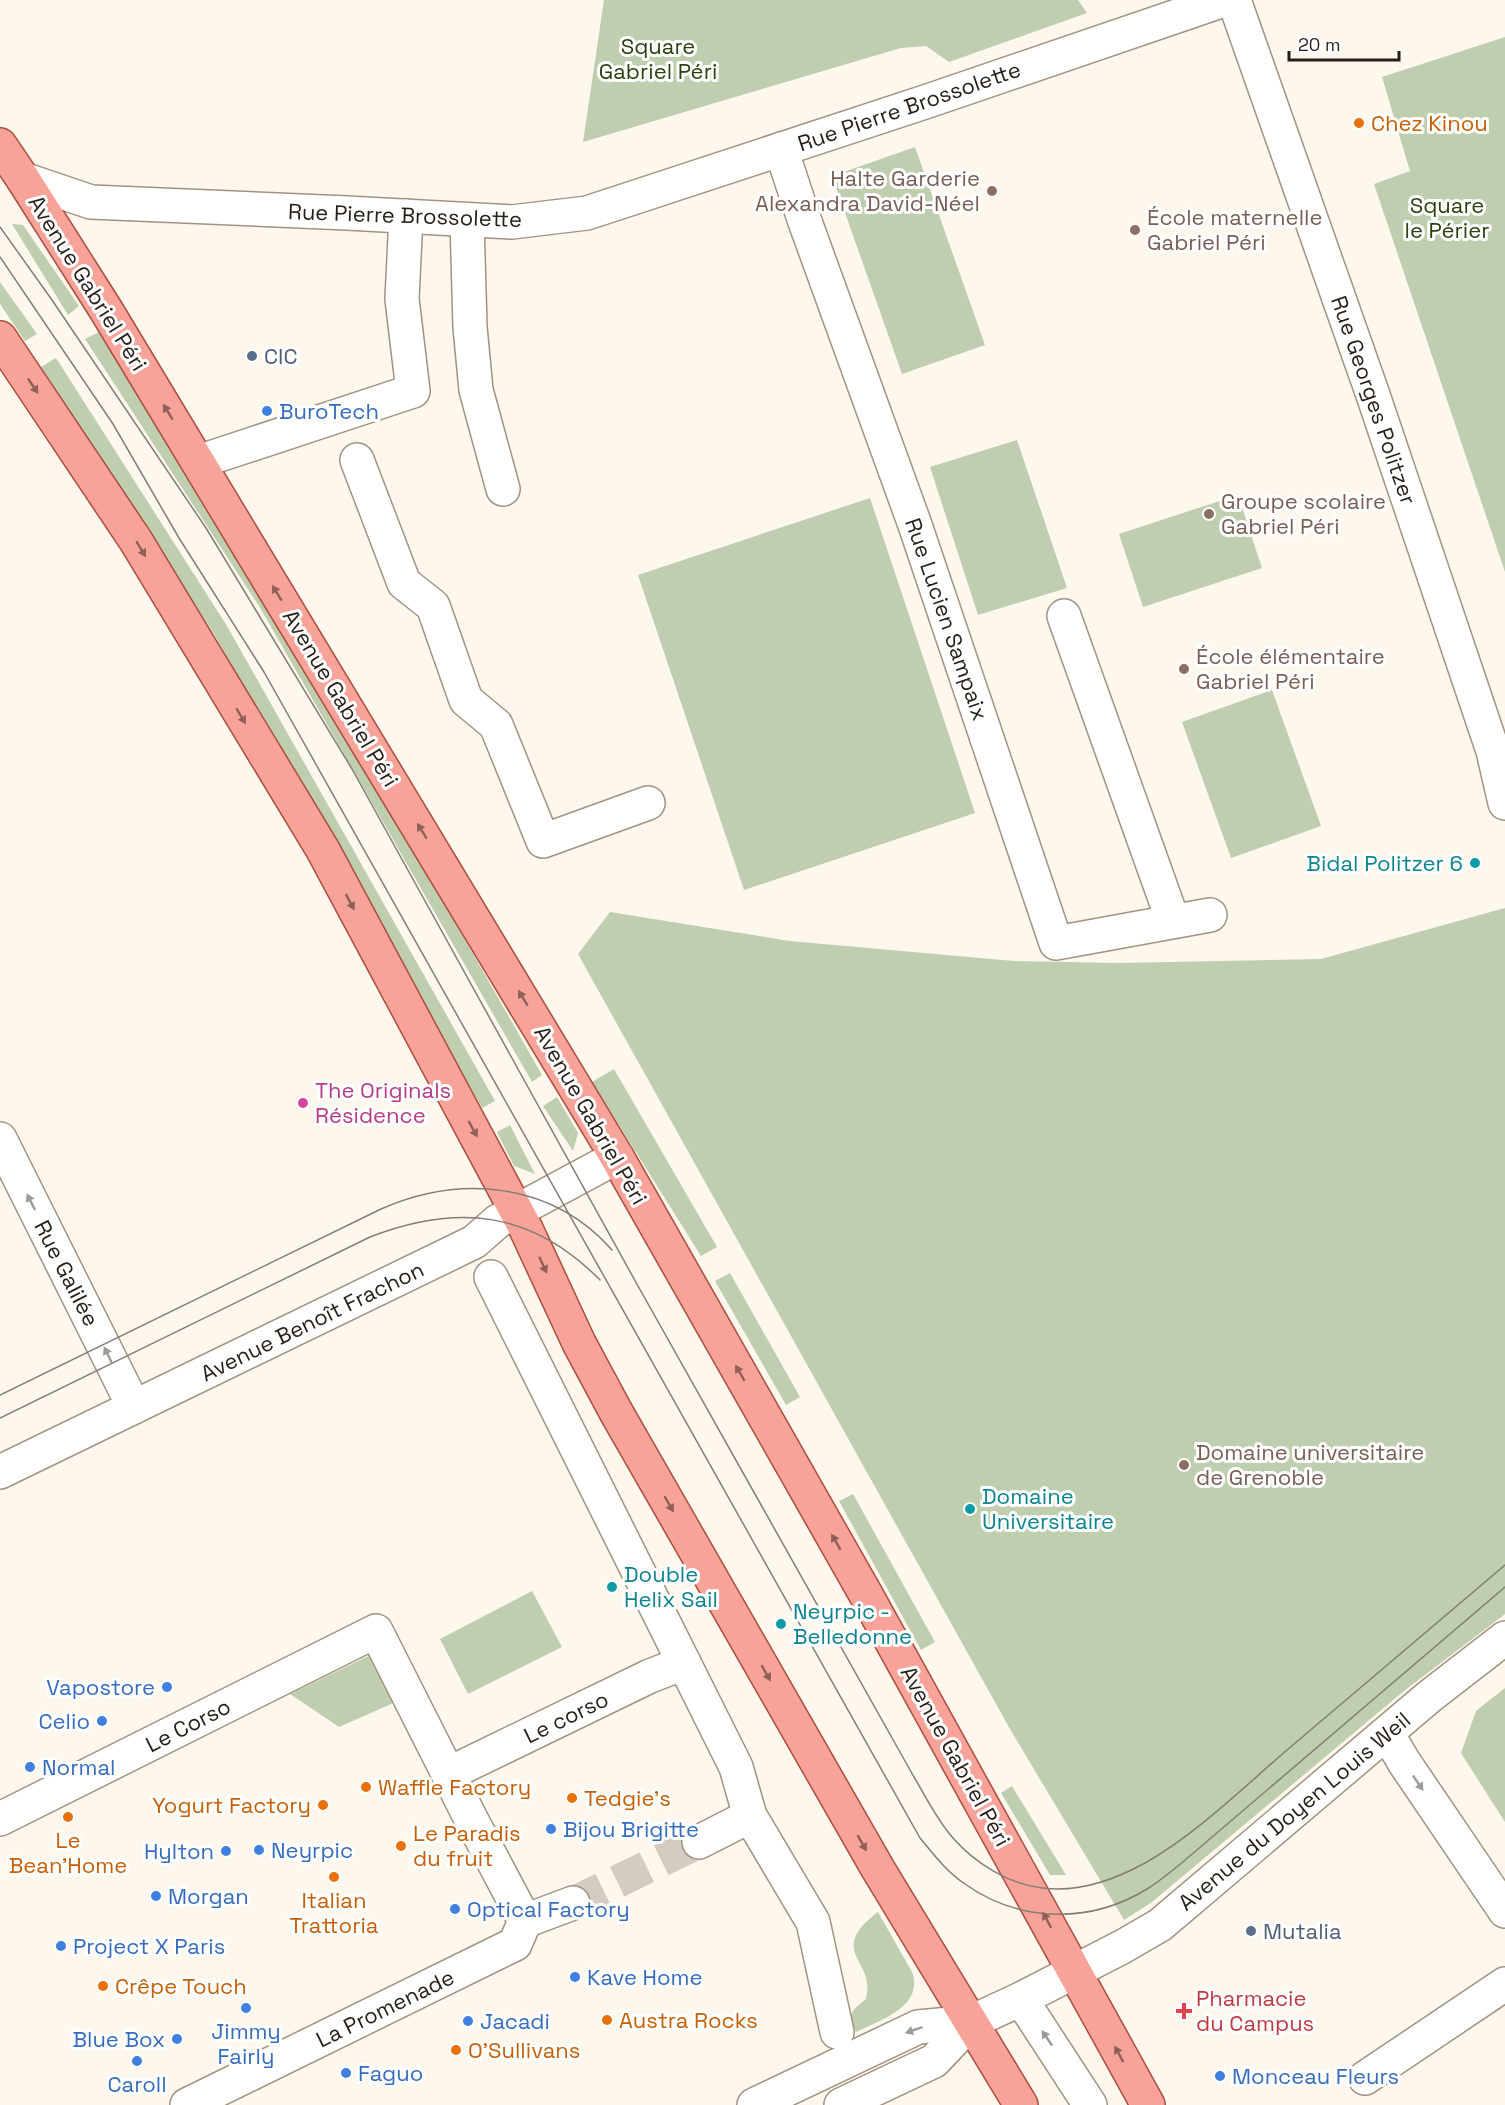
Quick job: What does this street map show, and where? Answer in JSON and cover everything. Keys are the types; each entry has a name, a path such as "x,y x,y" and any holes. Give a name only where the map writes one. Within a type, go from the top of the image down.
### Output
{"main road":[{"name":"Avenue Gabriel Péri","path":"0,146 12,184 198,462 617,1157 871,1603 1148,2105"},
{"path":"0,338 136,541 323,850 517,1212 579,1343 616,1412 878,1869 1021,2105"}],"street":[{"name":"Rue Pierre Brossolette","path":"12,184 91,202 512,222 587,213 1224,0"},
{"name":"Rue Georges Politzer","path":"1234,0 1499,749 1505,803"},
{"name":"Rue Lucien Sampaix","path":"781,149 915,525 1056,943 1210,915"},
{"path":"198,462 413,391 402,299 406,216"},
{"path":"467,220 470,327 476,390 503,489"},
{"path":"357,460 404,583 433,606 466,700 496,725 543,842 648,803"},
{"path":"1064,616 1173,921"},
{"name":"Rue Galilée","path":"0,1139 134,1407"},
{"name":"Avenue Benoît Frachon","path":"0,1472 474,1242 498,1221 617,1157"},
{"path":"491,1277 736,1767 750,1816 813,1923 837,2032"},
{"name":"Le Corso","path":"0,1819 376,1631 463,1790"},
{"name":"Avenue du Doyen Louis Weil","path":"971,2022 1074,1972 1160,1924 1430,1696 1505,1638"},
{"name":"Le corso","path":"463,1790 650,1676 684,1663"},
{"path":"1387,1733 1404,1762 1505,1911"},
{"path":"463,1790 525,1922 573,1903"},
{"path":"699,1842 750,1816"},
{"name":"La Promenade","path":"188,2105 515,1944 525,1922"},
{"path":"1365,2078 1505,1984"},
{"path":"1021,1999 1090,2105"},
{"path":"754,2105 918,2027 971,2022"},
{"path":"841,2105 934,2061 971,2022"}],"green space":[{"name":"Square Gabriel Péri","path":"604,0 1078,0 1087,13 949,62 926,46 901,48 583,142"},
{"name":"Square le Périer","path":"1505,37 1505,572 1374,184 1410,171 1382,77"},
{"path":"915,147 985,345 902,374 832,176"},
{"path":"12,224 23,225 79,306 68,315"},
{"path":"0,282 37,334 25,341 0,304"},
{"path":"99,332 271,599 542,1075 532,1082 259,606 85,339"},
{"path":"56,358 227,626 495,1101 482,1108 214,634 41,367"},
{"path":"1017,440 1067,588 978,615 930,467"},
{"path":"1238,495 1262,568 1143,607 1119,534"},
{"path":"870,498 975,813 744,890 638,575"},
{"path":"1272,690 1321,826 1231,858 1182,722"},
{"name":"Domaine universitaire de Grenoble","path":"1505,908 1505,1614 1404,1691 1152,1902 1124,1920 1010,1729 578,954 610,912 790,941 1014,961 1117,963 1321,959"},
{"path":"614,1069 717,1247 701,1256 592,1082"},
{"path":"557,1097 578,1133 573,1151 543,1106"},
{"path":"510,1125 535,1174 514,1166 497,1132"},
{"path":"730,1273 800,1397 786,1405 715,1281"},
{"path":"853,1494 935,1642 921,1650 839,1501"},
{"path":"532,1591 562,1647 468,1694 440,1639"},
{"path":"383,1649 407,1697 339,1727 290,1694"},
{"path":"1505,1688 1505,1822 1461,1753 1476,1711"},
{"path":"1012,1786 1066,1875 1050,1875 1001,1793"},
{"path":"878,1912 912,1972 914,1984 912,1994 898,2011 856,2032 851,2016 866,1999 868,1986 856,1956 855,1937"}],"tunnel":[{"path":"573,1903 699,1842"}],"tram line":[{"path":"0,227 206,528 352,769 638,1286 914,1777 942,1824 971,1856 993,1871 1017,1882 1029,1886 1056,1889 1096,1884 1145,1863 1164,1852 1219,1810 1505,1565"},
{"path":"0,257 113,424 179,538 264,672 920,1838 952,1874 986,1897 1009,1906 1032,1912 1055,1914 1079,1913 1102,1908 1125,1900 1152,1886 1505,1587"},
{"path":"0,1395 381,1209 411,1198 442,1191 473,1189 504,1191 534,1198 562,1210 588,1227 612,1250"},
{"path":"0,1418 370,1237 402,1226 464,1217 493,1220 521,1227 548,1239 574,1257 600,1280"}],"place":[{"name":"Chez Kinou","path":"1359,123"},
{"name":"Halte Garderie Alexandra David-Néel","path":"992,191"},
{"name":"École maternelle Gabriel Péri","path":"1135,230"},
{"name":"CIC","path":"252,356"},
{"name":"BuroTech","path":"267,411"},
{"name":"Groupe scolaire Gabriel Péri","path":"1209,514"},
{"name":"École élémentaire Gabriel Péri","path":"1184,669"},
{"name":"Bidal Politzer 6","path":"1475,863"},
{"name":"The Originals Résidence","path":"303,1103"},
{"name":"Domaine universitaire de Grenoble","path":"1184,1465"},
{"name":"Domaine Universitaire","path":"970,1509"},
{"name":"Double Helix Sail","path":"612,1587"},
{"name":"Neyrpic - Belledonne","path":"781,1624"},
{"name":"Vapostore","path":"167,1687"},
{"name":"Celio","path":"102,1721"},
{"name":"Normal","path":"30,1767"},
{"name":"Waffle Factory","path":"366,1787"},
{"name":"Tedgie's","path":"572,1798"},
{"name":"Yogurt Factory","path":"323,1805"},
{"name":"Le Bean'Home","path":"68,1817"},
{"name":"Bijou Brigitte","path":"551,1829"},
{"name":"Le Paradis du fruit","path":"401,1846"},
{"name":"Neyrpic","path":"259,1850"},
{"name":"Hylton","path":"226,1851"},
{"name":"Italian Trattoria","path":"334,1877"},
{"name":"Morgan","path":"156,1896"},
{"name":"Optical Factory","path":"455,1909"},
{"name":"Mutalia","path":"1251,1931"},
{"name":"Project X Paris","path":"61,1946"},
{"name":"Kave Home","path":"575,1977"},
{"name":"Crêpe Touch","path":"103,1986"},
{"name":"Jimmy Fairly","path":"246,2008"},
{"name":"Pharmacie du Campus","path":"1184,2011"},
{"name":"Austra Rocks","path":"607,2020"},
{"name":"Jacadi","path":"468,2021"},
{"name":"Blue Box","path":"177,2039"},
{"name":"O'Sullivans","path":"456,2050"},
{"name":"Caroll","path":"137,2061"},
{"name":"Faguo","path":"346,2073"},
{"name":"Monceau Fleurs","path":"1220,2076"}]}
